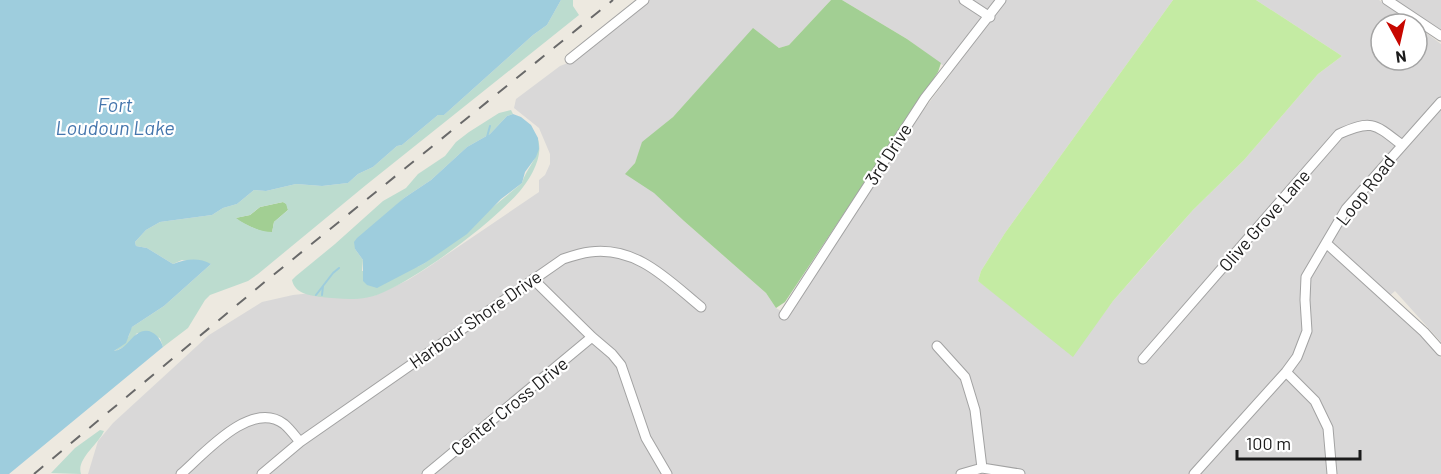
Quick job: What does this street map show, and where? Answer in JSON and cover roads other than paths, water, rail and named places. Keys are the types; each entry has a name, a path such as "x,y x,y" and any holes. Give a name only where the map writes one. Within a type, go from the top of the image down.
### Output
{"street":[{"path":"570,59 644,0"},
{"path":"964,0 990,17"},
{"name":"3rd Drive","path":"784,315 925,98 1001,0"},
{"path":"1387,0 1441,36"},
{"name":"Loop Road","path":"1441,102 1346,209 1326,243 1424,332 1441,351"},
{"name":"Olive Grove Lane","path":"1143,359 1339,134 1358,125 1376,125 1402,145"},
{"path":"1194,474 1297,357 1308,330 1305,300 1306,277 1326,243"},
{"name":"Harbour Shore Drive","path":"262,474 300,442 563,259 590,252 611,251 630,256 650,265 701,307"},
{"path":"533,279 621,365 646,438 667,474"},
{"name":"Center Cross Drive","path":"427,474 592,338"},
{"path":"937,346 965,377 975,410 982,468"},
{"path":"1286,372 1315,401 1328,428 1332,474"},
{"path":"181,474 236,426 259,417 282,423 300,442"},
{"path":"961,474 982,468 1020,474"}],"water":[{"name":"Fort Loudoun Lake","path":"0,0 561,0 547,25 444,115 438,115 373,167 358,174 348,183 322,186 296,184 266,191 254,190 237,204 223,208 212,215 160,222 146,230 135,242 136,246 147,248 173,264 202,260 211,264 164,306 132,327 126,343 114,351 124,346 137,334 146,331 157,336 163,347 9,474 0,474"},
{"path":"513,114 531,125 538,138 539,149 525,172 522,183 501,199 467,234 425,263 377,288 367,285 363,281 363,260 355,249 354,242 357,238 404,198 431,180 467,147 490,134 507,116"}],"waterway":[{"path":"487,137 490,126"},
{"path":"316,295 339,268"},
{"path":"322,295 323,286"}],"railway":[{"path":"34,474 261,285 613,0"}]}
